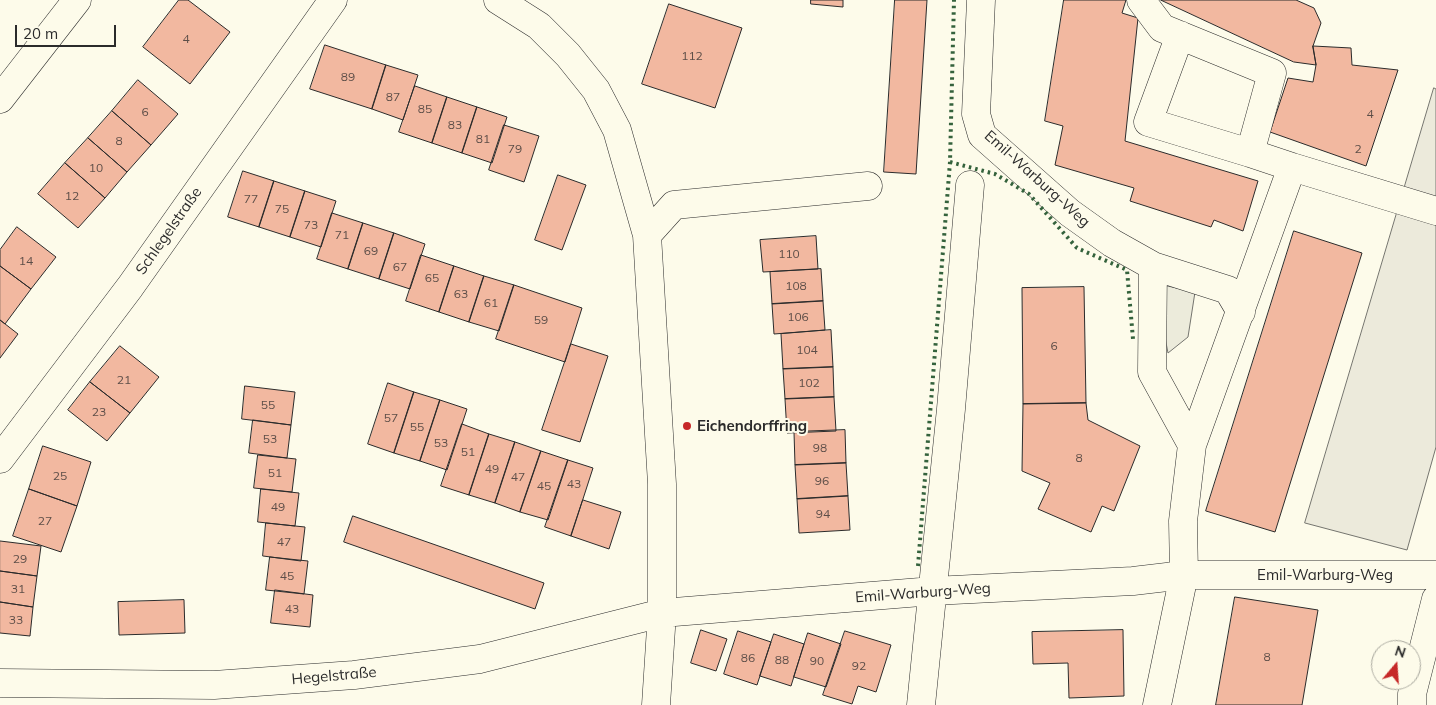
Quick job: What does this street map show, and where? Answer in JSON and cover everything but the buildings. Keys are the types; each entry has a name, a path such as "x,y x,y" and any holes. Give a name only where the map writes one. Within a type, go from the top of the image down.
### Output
{"street":[{"path":"0,99 76,0"},
{"name":"Schlegelstraße","path":"0,458 130,286 334,0"},
{"path":"498,0 539,26 568,55 596,90 617,130 647,235 662,484 662,613 656,705"},
{"name":"Emil-Warburg-Weg","path":"981,0 976,114 982,136 1070,213 1112,243 1153,266 1228,290 1241,312"},
{"path":"1141,0 1162,28 1272,73 1250,153"},
{"path":"1180,35 1148,122 1436,211"},
{"path":"1157,705 1184,575 1183,521 1192,445 1292,167"},
{"path":"647,235 674,204 868,186"},
{"path":"921,705 970,186"},
{"path":"1153,266 1152,372 1192,445"},
{"name":"Emil-Warburg-Weg","path":"662,613 933,591 1133,581 1184,575 1436,575"},
{"path":"1412,705 1412,694 1436,600"},
{"name":"Hegelstraße","path":"0,683 212,695 480,659 662,613"}],"shaded area":[{"path":"1434,88 1436,89 1436,447 1407,550 1305,523"},
{"path":"1163,285 1195,292 1188,337 1168,353 1163,327"}],"hedge":[{"path":"918,566 950,162 954,0"},
{"path":"950,162 995,174 1029,194 1077,248 1127,270 1133,339"}],"place":[{"name":"Eichendorffring","path":"687,426"}]}
